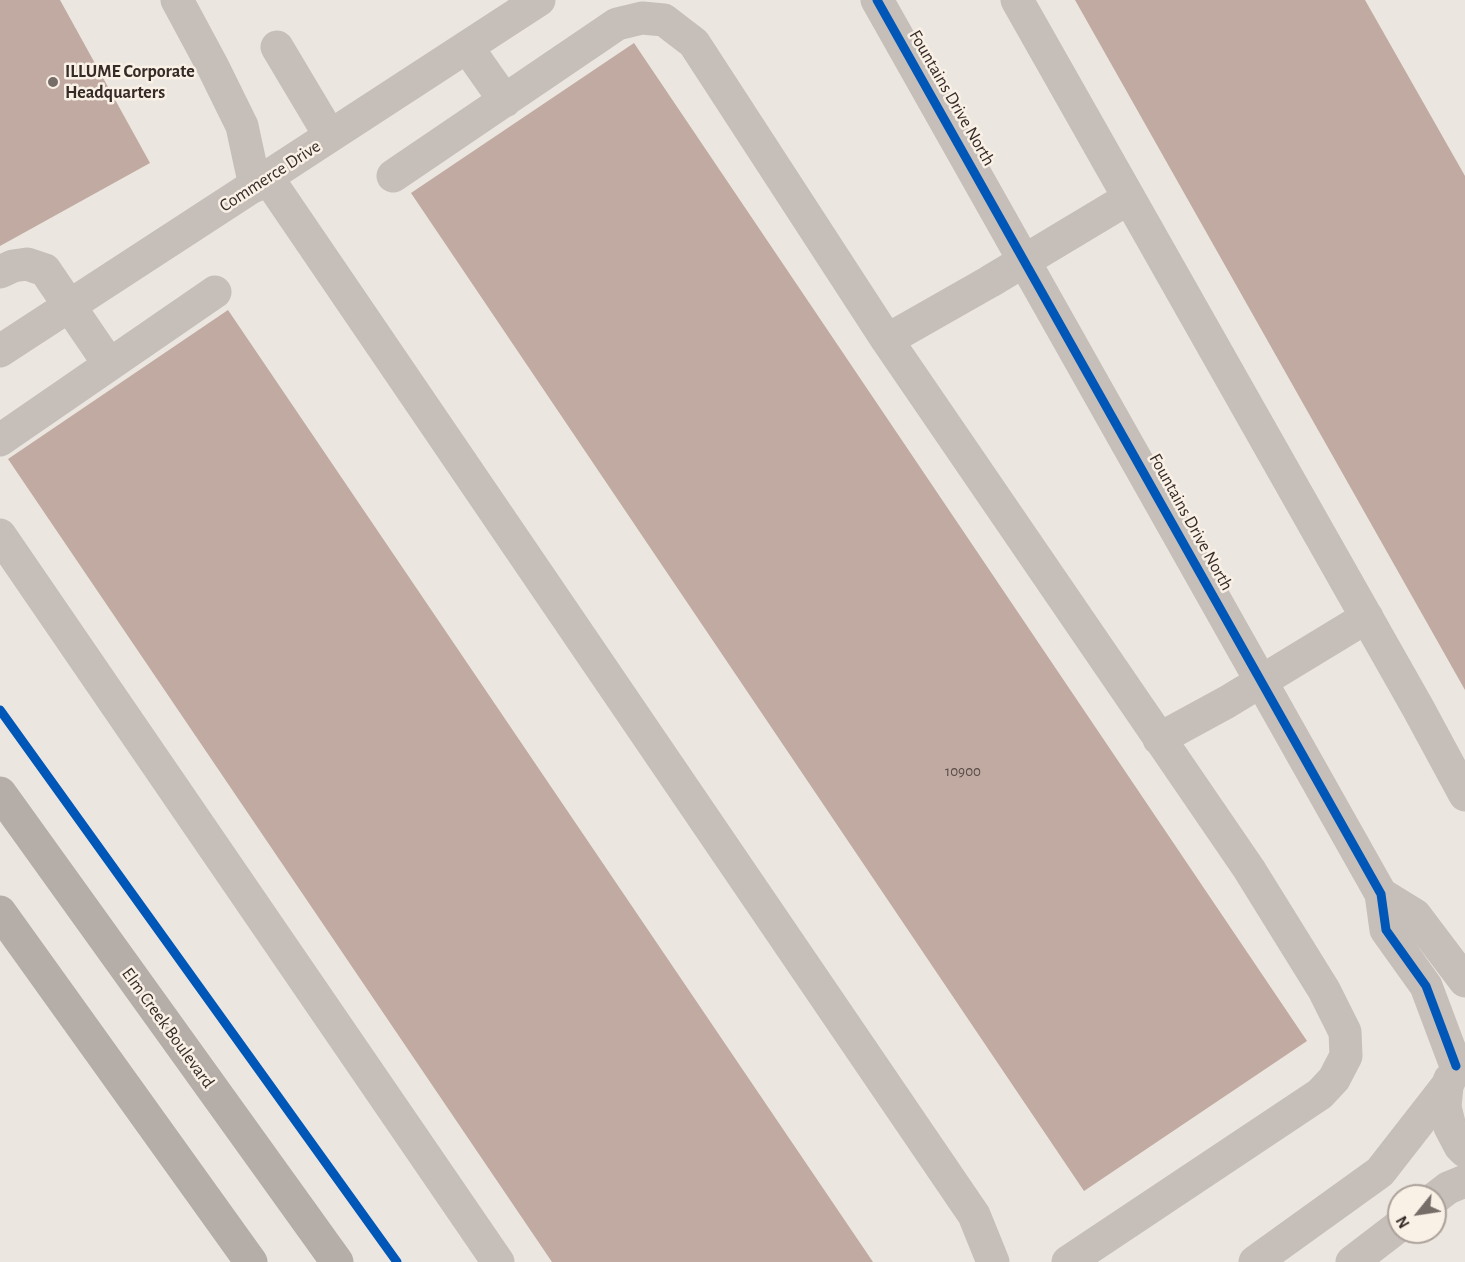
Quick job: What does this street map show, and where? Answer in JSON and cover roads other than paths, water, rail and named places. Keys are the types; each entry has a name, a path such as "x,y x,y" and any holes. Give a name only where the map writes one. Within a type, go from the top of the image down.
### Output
{"main road":[{"name":"Elm Creek Boulevard","path":"0,793 337,1262"},
{"path":"0,912 251,1262"}],"street":[{"path":"177,0 242,126 261,182 974,1215 993,1262"},
{"name":"Commerce Drive","path":"0,351 539,0"},
{"name":"Fountains Drive North","path":"877,0 1382,894 1386,930 1426,986 1456,1069"},
{"path":"1017,0 1367,617 1465,795"},
{"path":"393,177 617,24 642,18 664,20 694,43 887,340 1249,869 1324,990 1345,1032 1346,1056 1334,1079 1320,1094 1068,1262"},
{"path":"277,47 330,136"},
{"path":"467,47 505,101"},
{"path":"887,340 1129,198"},
{"path":"0,273 13,266 27,264 45,270 109,364"},
{"path":"0,440 215,292"},
{"path":"0,535 498,1262"},
{"path":"1159,739 1227,702 1367,617"},
{"name":"Fountains Drive North","path":"1382,894 1415,915 1465,981"},
{"path":"1456,1069 1445,1107 1450,1127 1465,1151"},
{"path":"1255,1262 1380,1172 1456,1069"},
{"path":"1447,1189 1465,1181"},
{"path":"1352,1262 1387,1235"}],"place":[{"name":"ILLUME Corporate Headquarters","path":"53,82"}]}
